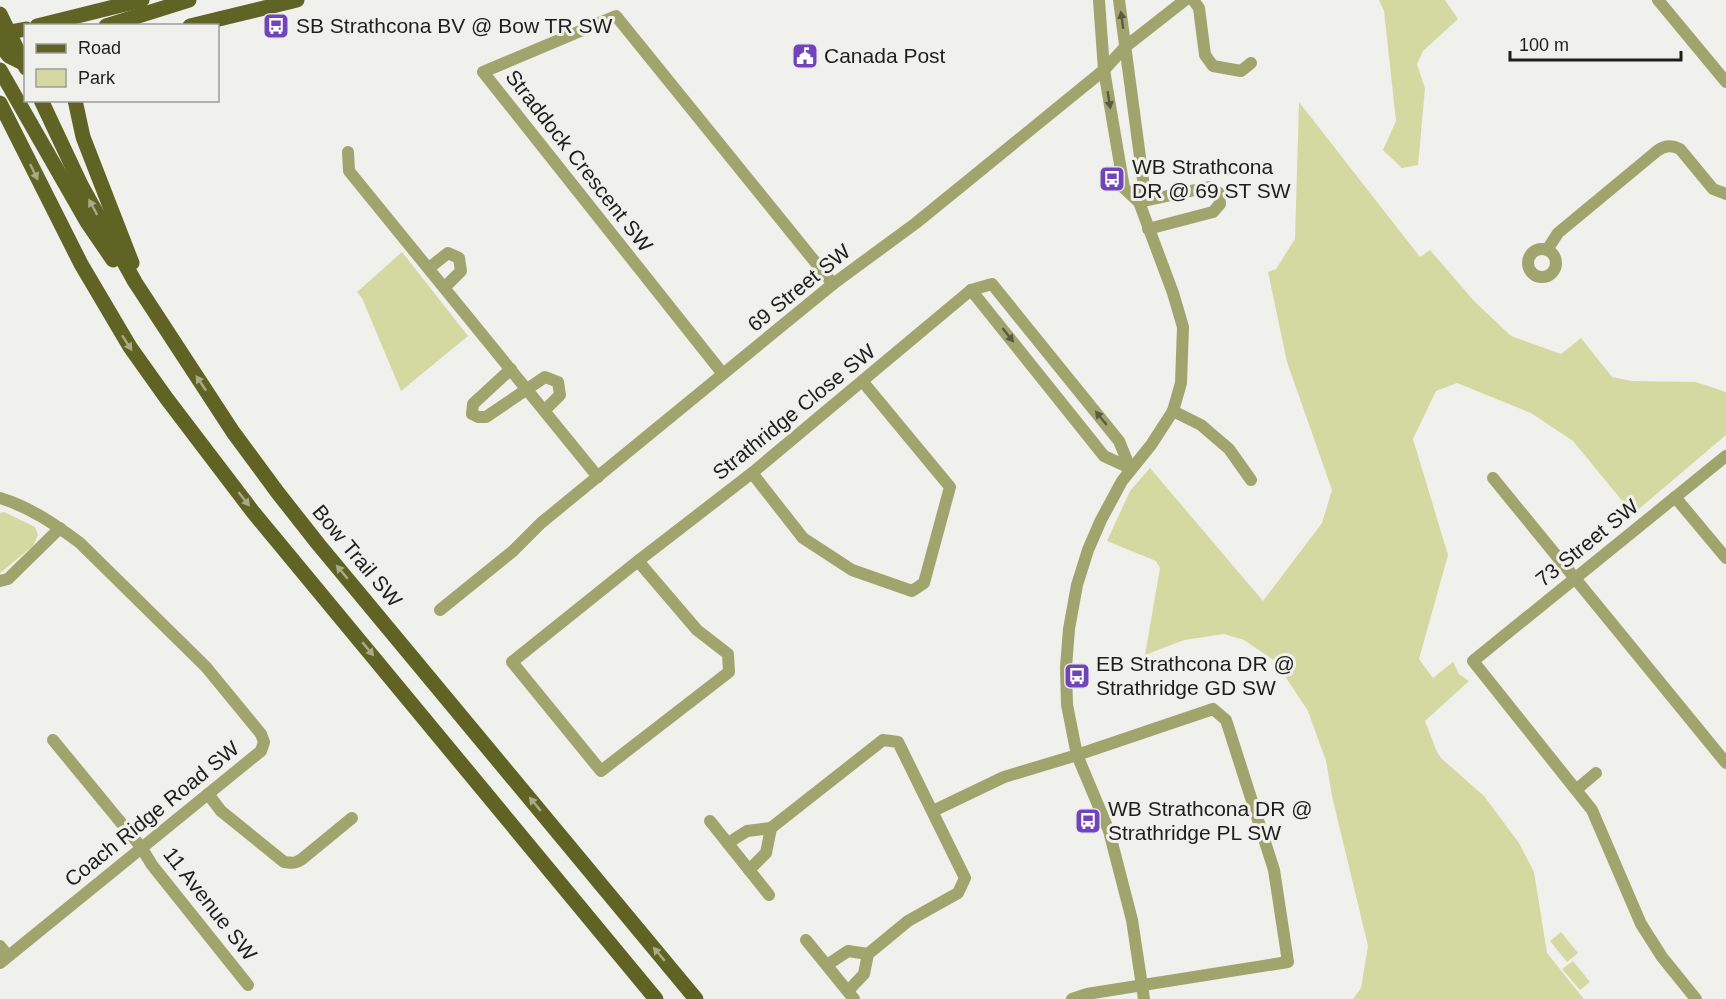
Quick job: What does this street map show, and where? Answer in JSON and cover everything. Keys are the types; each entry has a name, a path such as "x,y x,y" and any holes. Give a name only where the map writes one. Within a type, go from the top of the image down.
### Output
{"main road":[{"path":"88,0 116,5"},
{"path":"45,24 142,0"},
{"path":"112,24 189,0"},
{"path":"198,24 297,0"},
{"path":"0,14 10,54 24,83"},
{"path":"10,54 24,31"},
{"path":"33,102 105,252 143,294"},
{"name":"Bow Trail SW","path":"42,102 81,185 115,248 233,432 278,493 696,999"},
{"path":"75,102 83,137 114,213 143,294"},
{"path":"0,103 63,230 110,314 130,347 188,427 253,512 656,999"}],"street":[{"path":"1099,0 1104,70 1124,188 1139,202 1173,293 1183,327 1181,383 1173,411 1151,445 1130,468 1101,520 1088,550 1077,585 1066,667 1067,705 1077,754 1108,831 1132,920 1144,999"},
{"path":"1119,0 1144,187 1139,202"},
{"name":"69 Street SW","path":"440,610 513,551 541,523 833,284 916,223 1104,70 1125,47 1185,0"},
{"path":"1193,0 1199,8 1205,55 1213,66 1241,71 1251,63"},
{"path":"1658,0 1726,82"},
{"name":"Straddock Crescent SW","path":"723,374 483,72 616,16 833,284"},
{"path":"1547,250 1550,242 1558,233 1657,151 1665,147 1680,149 1713,189 1726,194"},
{"path":"348,152 350,171 598,477"},
{"path":"1139,202 1209,187 1219,193 1220,204 1213,212 1148,229"},
{"path":"429,268 448,254 459,258 461,271 445,287"},
{"path":"992,284 1119,441 1130,468 1104,456 971,290 992,284"},
{"name":"Strathridge Close SW","path":"638,561 697,630 728,654 729,672 601,771 512,662 638,561 752,473 971,290"},
{"path":"511,369 473,404 472,414 486,417 545,376 558,381 560,395 544,410"},
{"path":"752,473 803,538 852,570 912,591 924,583 950,487 863,382"},
{"path":"1173,411 1202,425 1229,449 1251,480"},
{"name":"73 Street SW","path":"1577,789 1473,661 1726,456"},
{"path":"1493,478 1726,764"},
{"path":"1675,497 1726,558"},
{"name":"Coach Ridge Road SW","path":"0,498 27,509 60,528 80,543 206,667 264,738 261,751 3,955"},
{"path":"0,581 8,579 60,528"},
{"path":"933,811 1004,777 1213,709 1226,720 1274,870 1288,962 1087,994 1072,999"},
{"name":"11 Avenue SW","path":"52,740 141,847 152,865 248,985"},
{"path":"728,843 747,831 771,828 883,740 898,742 965,878 958,893 908,921 868,954 864,974 851,995 806,940"},
{"path":"1596,773 1577,789 1593,810 1641,924 1662,957 1696,999"},
{"path":"208,794 221,811 284,862 295,864 352,818"},
{"path":"710,821 769,895"},
{"path":"749,870 766,853 771,828"},
{"path":"826,965 848,951 868,954"}],"green space":[{"path":"1379,0 1445,0 1458,19 1423,51 1417,64 1425,89 1418,165 1402,168 1383,150 1396,121 1384,11"},
{"path":"1299,102 1420,257 1430,250 1474,301 1511,336 1561,354 1581,338 1612,377 1632,381 1696,382 1726,392 1726,435 1633,514 1573,441 1531,413 1457,383 1436,391 1413,439 1448,555 1419,659 1433,678 1453,662 1459,674 1469,681 1425,721 1442,759 1484,796 1519,843 1534,872 1547,953 1584,999 1353,999 1361,988 1368,946 1332,796 1326,761 1308,711 1275,661 1244,640 1224,634 1184,640 1145,655 1160,568 1156,561 1107,541 1130,491 1150,468 1263,601 1322,523 1332,490 1287,362 1268,272 1276,269 1295,239"},
{"path":"402,252 468,336 401,391 362,298 357,292"},
{"path":"4,512 35,527 38,535 33,546 0,573 0,513"},
{"path":"1561,932 1578,953 1567,962 1550,941"},
{"path":"1573,961 1590,982 1580,990 1562,969"}],"place":[{"name":"SB Strathcona BV @ Bow TR SW","path":"276,26"},
{"name":"Canada Post","path":"805,56"},
{"name":"WB Strathcona DR @ 69 ST SW","path":"1112,179"},
{"name":"EB Strathcona DR @ Strathridge GD SW","path":"1077,676"},
{"name":"WB Strathcona DR @ Strathridge PL SW","path":"1088,821"}]}
